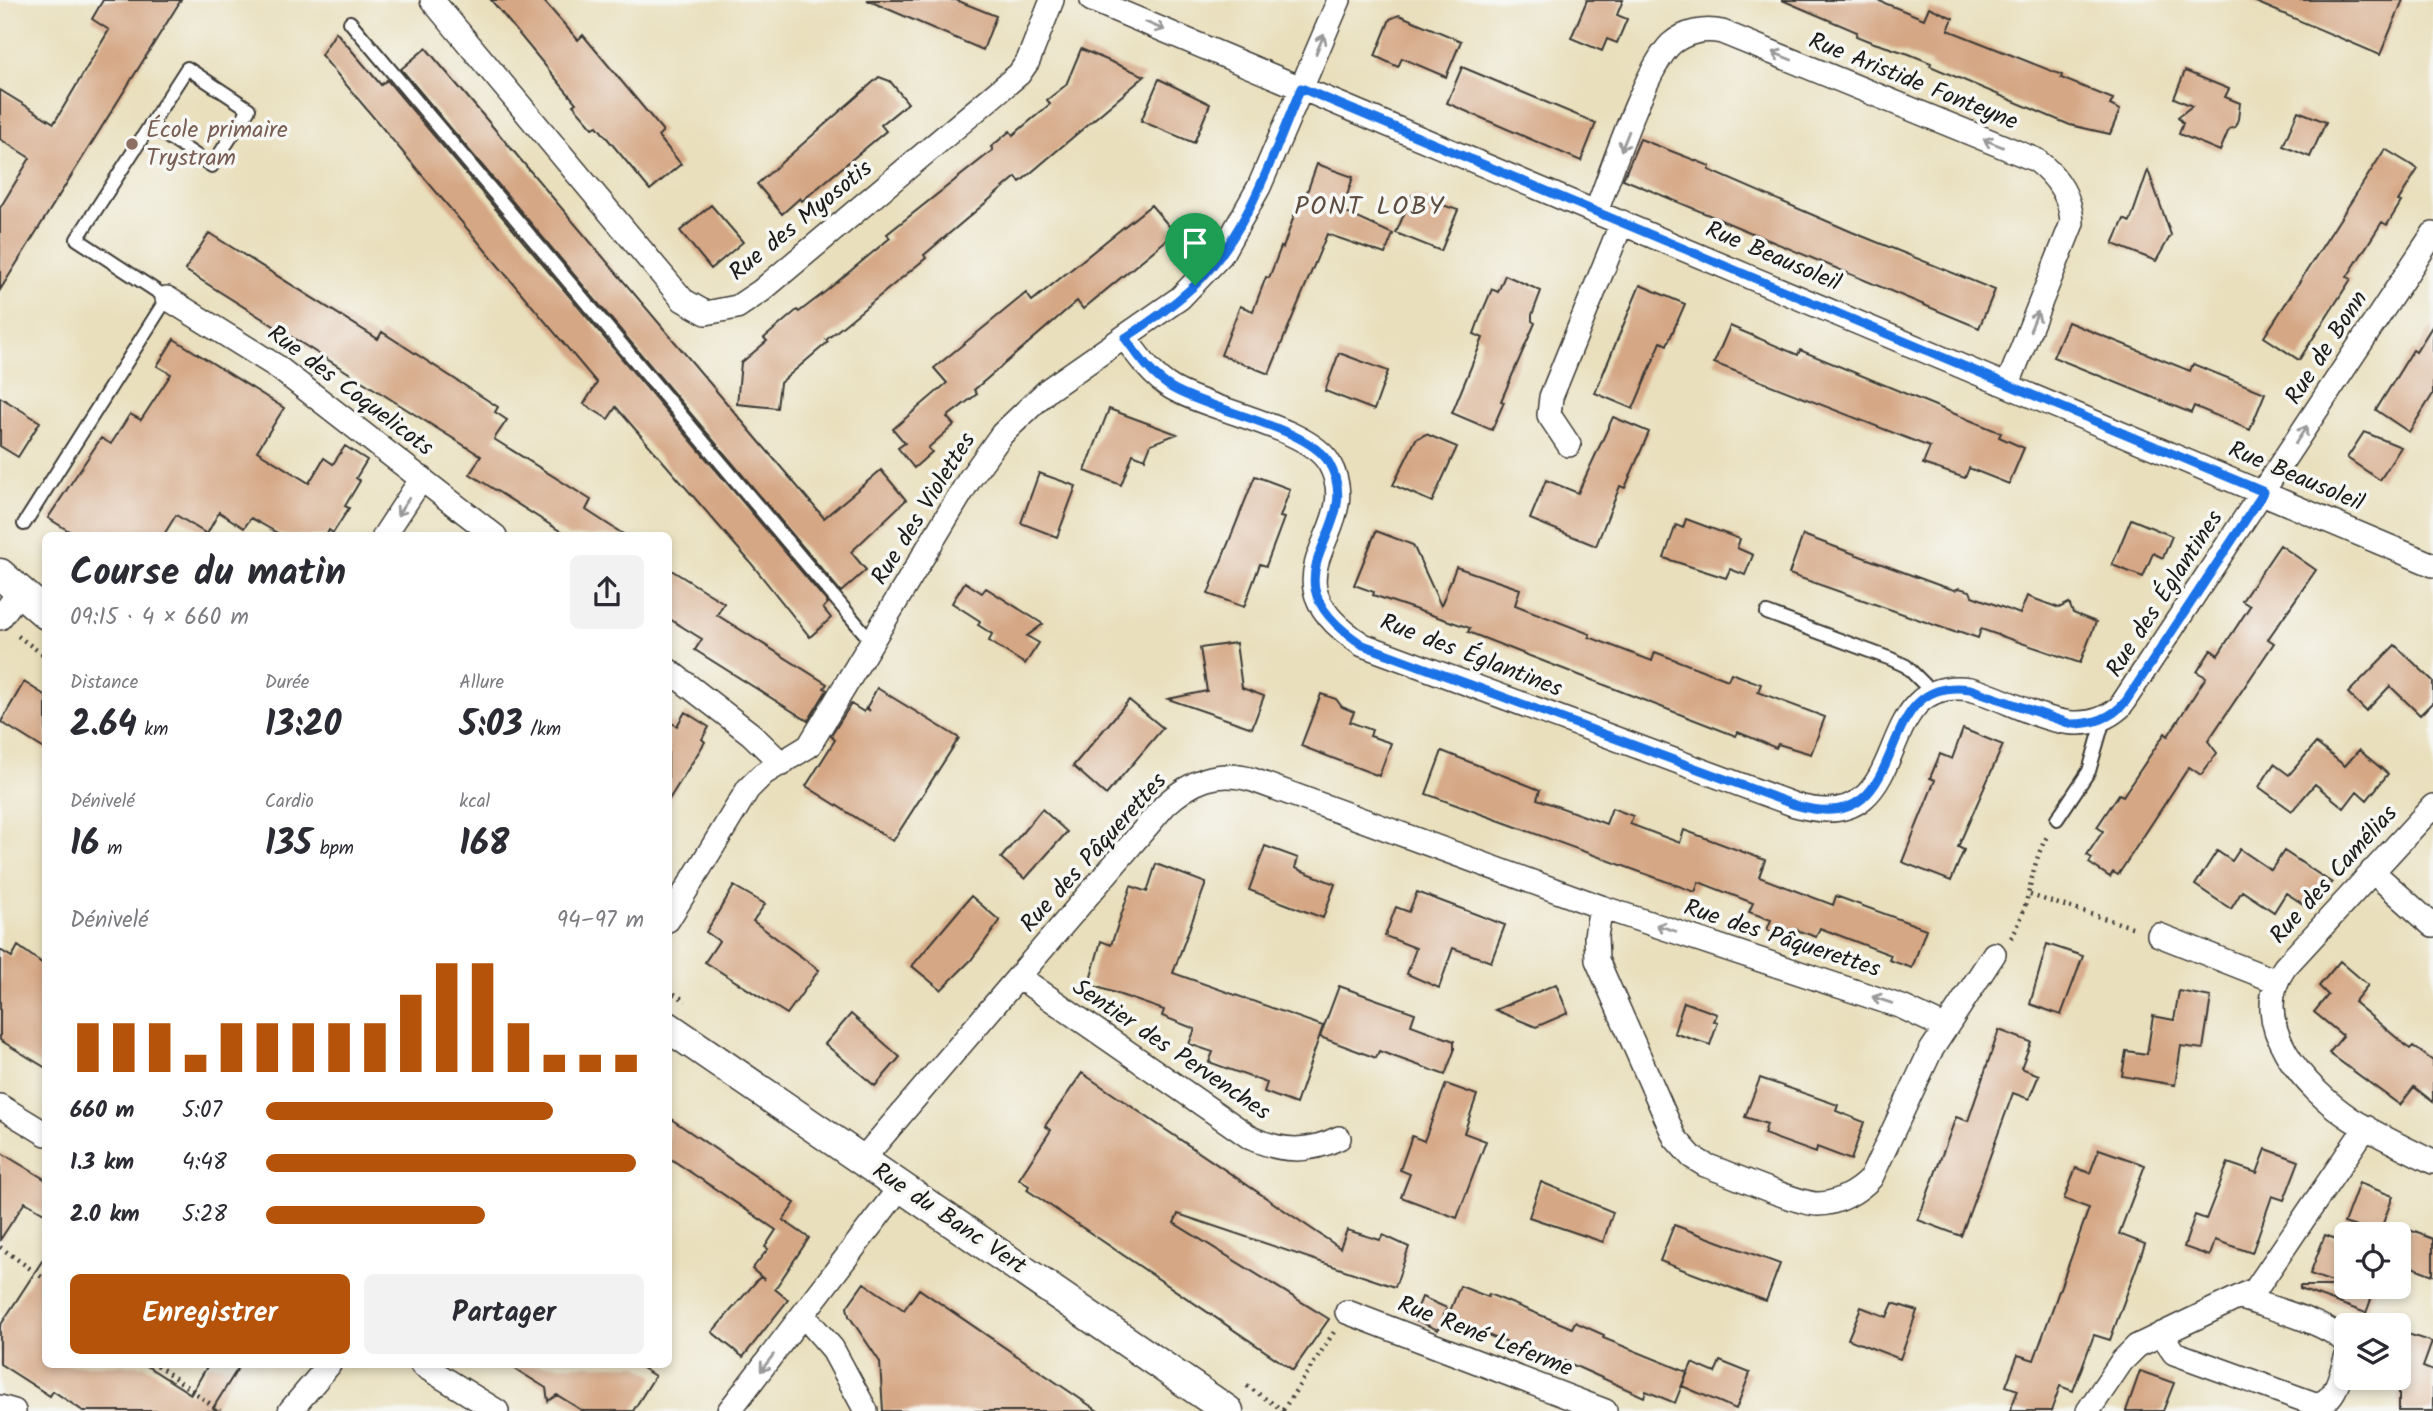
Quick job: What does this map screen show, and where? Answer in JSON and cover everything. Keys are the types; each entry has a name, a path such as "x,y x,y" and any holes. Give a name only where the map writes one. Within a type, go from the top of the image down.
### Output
{"street":[{"name":"Rue des Myosotis","path":"432,0 683,300 706,313 737,307 761,291 1019,74 1028,61 1052,0"},
{"name":"Rue Beausoleil","path":"1092,0 2433,565"},
{"name":"Rue des Violettes","path":"672,913 748,789 763,774 809,746 969,480 1002,434 1048,390 1125,338 1195,285 1231,240 1259,187 1339,0"},
{"name":"Rue Aristide Fonteyne","path":"1596,212 1658,60 1679,38 1702,30 1721,32 2036,160 2062,186 2069,202 2072,223 2008,384"},
{"path":"1569,445 1549,415 1551,397 1622,222"},
{"name":"Rue de Bonn","path":"2264,492 2433,234"},
{"name":"Rue des Coquelicots","path":"167,298 276,366 490,532"},
{"name":"Rue des Églantines","path":"1125,338 1155,375 1175,390 1306,441 1325,457 1335,477 1338,497 1317,558 1314,584 1317,597 1328,617 1363,645 1782,800 1824,812 1846,808 1871,791 1881,776 1906,716 1934,694 1953,688 1970,689 2061,722 2087,724 2104,719 2126,701 2264,492"},
{"path":"387,532 422,478"},
{"path":"10,582 42,610"},
{"path":"5,624 10,582"},
{"path":"672,673 751,734 782,764"},
{"name":"Rue des Pâquerettes","path":"863,1160 1166,805 1194,782 1224,775 1253,780 1601,907 1902,1007 1944,1027"},
{"name":"Rue des Camélias","path":"2276,981 2433,806"},
{"path":"2372,871 2433,926"},
{"path":"1601,907 1595,947 1597,960 1675,1138 1692,1157 1705,1165 1804,1201 1829,1203 1857,1190 1871,1178 1944,1027 1994,954"},
{"path":"2159,935 2276,981 2271,1011 2287,1054 2328,1100 2366,1127 2433,1162"},
{"name":"Sentier des Pervenches","path":"1019,977 1251,1138 1275,1147 1304,1150 1339,1138"},
{"name":"Rue du Banc Vert","path":"672,1030 1228,1411"},
{"path":"0,1106 42,1132"},
{"path":"2088,1411 2130,1352 2161,1334 2242,1298 2262,1283 2366,1127"},
{"path":"729,1411 901,1186"},
{"path":"2242,1298 2334,1333"},
{"name":"Rue René Leferme","path":"1347,1312 1605,1411"},
{"path":"804,1316 832,1348 866,1411"},
{"path":"2161,1334 2174,1353 2315,1404 2324,1404 2334,1390"},
{"path":"290,1411 326,1368"},
{"path":"427,1368 497,1411"}],"lane":[{"path":"350,22 872,642"},
{"path":"24,524 167,298 77,239 150,125 187,68 249,109 212,166 150,125"},
{"path":"1767,612 1906,666 1934,694"},
{"path":"2057,819 2089,771 2104,719"}],"path":[{"path":"5,624 42,654"},
{"path":"1994,954 2017,928 2030,895 2034,865 2057,819"},
{"path":"2030,895 2159,935"},
{"path":"0,1247 42,1277"},
{"path":"1283,1410 1347,1312"},
{"path":"161,1368 220,1411"}],"building":[{"path":"103,0 181,0 0,290 0,208 30,158 0,139 0,90 54,123 109,30 92,19"},
{"path":"491,0 543,0 578,40 583,35 663,131 658,136 681,164 650,190 597,126 593,128 573,105 576,103"},
{"path":"867,0 956,0 996,16 983,50"},
{"path":"1587,0 1623,0 1617,15 1627,19 1617,43 1607,39 1602,51 1571,38"},
{"path":"1782,0 1877,0 1924,19 1929,7 1953,18 1948,30 2062,75 2061,78 2113,99 2110,105 2120,110 2110,134 2070,125 1930,66 1931,63 1856,36 1857,32"},
{"path":"2251,0 2403,0 2380,55"},
{"path":"1399,15 1461,41 1446,77 1402,58 1398,67 1375,56 1390,19"},
{"path":"336,32 381,85 387,80 828,603 823,608 831,618 810,637 750,562 616,407 608,419 584,404 597,383 321,55"},
{"path":"426,48 824,518 881,470 906,500 851,552 866,570 841,592 401,69"},
{"path":"1081,49 1145,76 1020,182 1016,177 924,255 926,258 826,340 828,342 780,383 777,408 737,404 741,363 767,341 764,338 890,238 887,234 993,150 991,147 1010,131 1013,135 1050,104 1047,100 1066,85"},
{"path":"1462,67 1596,123 1581,161 1447,103"},
{"path":"2185,71 2229,89 2225,97 2240,103 2235,127 2229,129 2220,151 2179,134 2183,123 2178,117 2192,106 2174,98"},
{"path":"879,77 890,81 908,103 881,125 886,131 802,201 800,198 782,214 757,184"},
{"path":"1159,79 1210,104 1194,143 1141,121"},
{"path":"2298,111 2326,122 2310,157 2283,146"},
{"path":"1640,139 1710,166 1709,170 1852,232 1995,290 1979,328 1623,179"},
{"path":"2385,149 2418,169 2387,225 2382,222 2347,277 2351,279 2299,360 2264,337"},
{"path":"1317,164 1353,177 1342,211 1393,234 1385,254 1327,234 1269,374 1221,355 1240,306 1253,311 1266,277 1269,278 1281,247 1283,248 1297,207 1301,209"},
{"path":"2148,170 2171,235 2156,261 2113,244 2124,219 2130,222"},
{"path":"1412,195 1458,210 1441,251 1396,233"},
{"path":"711,205 743,242 711,269 680,231"},
{"path":"1151,205 1175,233 1083,309 1077,301 974,390 977,394 947,417 954,425 928,448 932,452 914,468 898,448 905,443 893,429 947,383 934,368 1026,293 1032,301"},
{"path":"209,233 378,339 382,332 498,407 495,412 507,420 494,439 591,500 586,510 620,532 562,532 470,474 481,456 185,270"},
{"path":"1505,275 1541,291 1532,315 1532,321 1535,323 1501,401 1504,402 1492,430 1452,413 1483,338 1474,334 1480,317 1492,289 1498,292"},
{"path":"1640,285 1685,304 1667,345 1661,342 1633,409 1595,393"},
{"path":"2068,322 2190,371 2193,364 2265,393 2250,430 2194,406 2191,413 2053,357"},
{"path":"2433,325 2433,394 2409,432 2376,410 2413,350 2416,352"},
{"path":"1730,326 1798,355 1800,350 2001,433 1999,437 2024,448 2009,484 1969,468 1965,478 1923,464 1930,447 1714,363"},
{"path":"174,339 284,408 257,451 309,483 324,458 333,464 345,446 367,460 356,478 360,481 345,506 349,508 334,532 276,532 251,518 244,528 219,512 208,532 176,515 165,532 71,532 48,518 101,438 111,444 130,414 141,420 171,374 157,366"},
{"path":"1339,353 1388,371 1374,410 1325,391"},
{"path":"0,397 40,422 18,457 0,446"},
{"path":"1109,409 1177,434 1151,444 1145,459 1133,454 1121,485 1085,471"},
{"path":"1613,417 1649,432 1625,488 1620,486 1596,546 1530,519 1546,480 1578,493"},
{"path":"2364,432 2401,447 2380,480 2347,458"},
{"path":"1426,434 1457,447 1432,502 1393,485 1416,439"},
{"path":"1039,473 1076,486 1057,537 1021,523"},
{"path":"1255,476 1290,489 1280,517 1284,518 1266,566 1260,564 1244,607 1208,594"},
{"path":"1686,519 1740,539 1737,548 1753,555 1745,575 1730,569 1726,578 1664,558 1676,525 1683,528"},
{"path":"2131,519 2172,536 2163,558 2153,553 2143,577 2112,565"},
{"path":"1376,531 1413,545 1441,606 1456,567 1520,589 1515,605 1590,634 1589,637 1652,661 1655,652 1728,680 1731,673 1761,684 1758,692 1825,717 1811,754 1778,744 1776,748 1738,732 1736,736 1468,632 1470,628 1373,595 1374,592 1354,585"},
{"path":"1803,535 1941,586 1970,591 1972,596 2020,614 2027,596 2059,608 2069,603 2073,613 2096,622 2080,663 1981,629 1978,638 1958,631 1957,633 1789,574"},
{"path":"2280,545 2316,570 2268,639 2274,643 2208,741 2217,753 2201,775 2189,767 2118,875 2113,872 2110,877 2089,863 2092,858 2087,855 2103,831 2097,827 2119,794 2123,796 2165,733 2168,736 2206,677 2197,672 2211,650 2218,655 2250,606 2242,601"},
{"path":"672,570 724,603 717,615 827,684 824,688 827,690 808,721 695,650 702,639 672,620"},
{"path":"965,582 982,593 986,588 1043,624 1027,636 1039,643 1025,664 989,641 992,634 978,625 980,621 952,603"},
{"path":"1236,643 1242,688 1264,696 1252,728 1168,699 1207,691 1200,648"},
{"path":"2395,645 2433,681 2433,702 2420,715 2390,686 2366,711 2348,693"},
{"path":"24,682 42,693 42,748 1,722"},
{"path":"877,688 959,738 893,841 806,786 835,740 831,736 851,704 864,712 866,708 870,711 867,707"},
{"path":"1321,694 1336,699 1342,707 1354,712 1350,722 1372,730 1370,736 1391,743 1379,776 1301,746"},
{"path":"1129,700 1163,728 1106,795 1073,766"},
{"path":"685,712 709,727 702,739 705,742 672,795 672,723 677,726"},
{"path":"1963,729 2003,745 1958,847 1964,850 1951,881 1902,862 1935,780 1930,778 1940,754 1952,759"},
{"path":"2316,743 2345,766 2359,750 2388,774 2367,800 2357,791 2344,808 2315,784 2292,811 2259,787 2274,764 2289,775"},
{"path":"1442,751 1540,790 1537,799 1606,824 1612,808 1633,816 1630,824 1680,843 1684,830 1765,860 1759,877 1833,905 1836,896 1926,929 1912,968 1889,960 1891,955 1820,928 1816,937 1794,929 1791,939 1767,930 1771,920 1749,912 1753,903 1699,882 1695,892 1426,794"},
{"path":"1042,809 1067,832 1025,879 1001,858"},
{"path":"1265,846 1298,858 1295,868 1335,884 1323,918 1249,890"},
{"path":"2240,849 2271,870 2284,851 2332,883 2309,908 2286,893 2274,912 2242,891 2231,909 2195,885 2217,851 2232,861"},
{"path":"1156,864 1206,883 1173,973 1323,1026 1296,1104 1264,1092 1267,1083 1209,1062 1213,1052 1189,1044 1195,1029 1162,1016 1164,1010 1089,984 1101,941 1111,945 1131,886 1147,892"},
{"path":"734,886 765,904 753,921 819,970 787,1014 705,962 719,941 706,932"},
{"path":"1417,892 1505,925 1491,962 1453,948 1439,988 1407,974 1416,948 1385,936 1396,907 1409,912"},
{"path":"971,896 1000,921 971,960 941,990 912,966"},
{"path":"2047,944 2083,956 2061,1015 2030,1004"},
{"path":"18,946 42,963 42,1066 0,1040 0,950 12,957"},
{"path":"2340,961 2368,985 2354,1002 2410,1049 2413,1046 2433,1061 2433,1102 2414,1087 2400,1105 2329,1053 2343,1036 2314,1012 2328,995 2319,986"},
{"path":"1556,984 1568,1013 1536,1027 1495,1010"},
{"path":"1339,986 1415,1013 1411,1025 1454,1041 1454,1051 1445,1075 1379,1051 1376,1058 1320,1037"},
{"path":"2179,991 2211,997 2203,1049 2181,1046 2175,1085 2122,1076 2126,1051 2147,1054 2153,1016 2174,1020"},
{"path":"1684,1002 1717,1014 1714,1021 1718,1022 1710,1045 1674,1033"},
{"path":"851,1014 900,1057 875,1086 825,1044"},
{"path":"1999,1030 2031,1042 2021,1068 2039,1075 2029,1099 2013,1093 1961,1236 1918,1220 1956,1117 1968,1121"},
{"path":"1082,1073 1340,1248 1347,1230 1380,1240 1383,1235 1409,1247 1395,1287 1178,1214 1174,1223 1329,1319 1293,1370 1027,1190 1029,1186 1019,1179 1051,1130 1045,1126"},
{"path":"1760,1078 1838,1105 1836,1111 1864,1122 1851,1160 1817,1147 1816,1153 1764,1134 1767,1124 1745,1117"},
{"path":"1446,1084 1477,1095 1464,1133 1486,1141 1457,1218 1401,1197 1410,1174 1400,1170 1412,1136 1424,1141"},
{"path":"672,1120 795,1203 783,1220 809,1238 775,1289 788,1300 743,1357 712,1332 760,1277 765,1280 752,1269 768,1249 765,1247 776,1230 672,1160"},
{"path":"2099,1149 2145,1165 2119,1234 2145,1244 2110,1340 2094,1335 2073,1391 2060,1386 2051,1411 2010,1411 2018,1390 2006,1386 2018,1355 2034,1360 2089,1208 2064,1199 2076,1168 2090,1173"},
{"path":"2266,1149 2299,1161 2284,1200 2272,1196 2252,1253 2215,1240 2210,1256 2184,1247 2195,1215 2206,1219 2228,1163 2257,1173"},
{"path":"0,1152 42,1178 42,1212 25,1202 0,1240"},
{"path":"1541,1182 1613,1212 1603,1242 1529,1217"},
{"path":"2359,1183 2393,1196 2383,1222 2344,1222"},
{"path":"1674,1225 1780,1264 1766,1301 1660,1261"},
{"path":"2411,1231 2433,1239 2433,1275 2411,1267"},
{"path":"2325,1235 2334,1238 2334,1283 2310,1274"},
{"path":"42,1261 42,1368 150,1368 191,1394 206,1368 238,1368 213,1408 218,1411 83,1411 53,1391 50,1396 0,1364 0,1326"},
{"path":"864,1283 904,1310 919,1289 1098,1411 883,1411 880,1362 849,1316 847,1307"},
{"path":"1460,1286 1488,1297 1489,1294 1572,1328 1575,1322 1604,1335 1603,1338 1687,1372 1675,1403 1646,1391 1644,1397 1562,1360 1561,1364 1447,1319"},
{"path":"2300,1286 2334,1286 2334,1299 2371,1299 2366,1313 2300,1289"},
{"path":"1422,1297 1447,1308 1438,1330 1413,1319"},
{"path":"1893,1303 1917,1311 1900,1359 1848,1339 1861,1307 1887,1317"},
{"path":"2411,1335 2432,1342 2423,1367 2433,1371 2433,1411 2399,1411 2399,1390 2411,1390"},
{"path":"1720,1361 1750,1373 1736,1409 1682,1386 1692,1363 1715,1373"},
{"path":"514,1368 642,1368 655,1376 633,1411 583,1411 557,1395 548,1401 546,1388"},
{"path":"2140,1371 2174,1383 2163,1411 2126,1411"}],"place":[{"name":"École primaire Trystram","path":"132,144"}],"district":[{"name":"PONT LOBY","path":"1370,207"}],"route":[{"path":"1301,88 2264,492 2126,701 2113,713 2087,724 2071,724 1980,691 1953,688 1934,694 1906,716 1885,768 1871,791 1856,804 1837,811 1824,812 1795,805 1363,645 1336,626 1321,607 1313,573 1338,497 1335,477 1325,457 1306,441 1175,390 1142,362 1125,338 1195,285 1221,255 1240,226 1301,88"}]}
